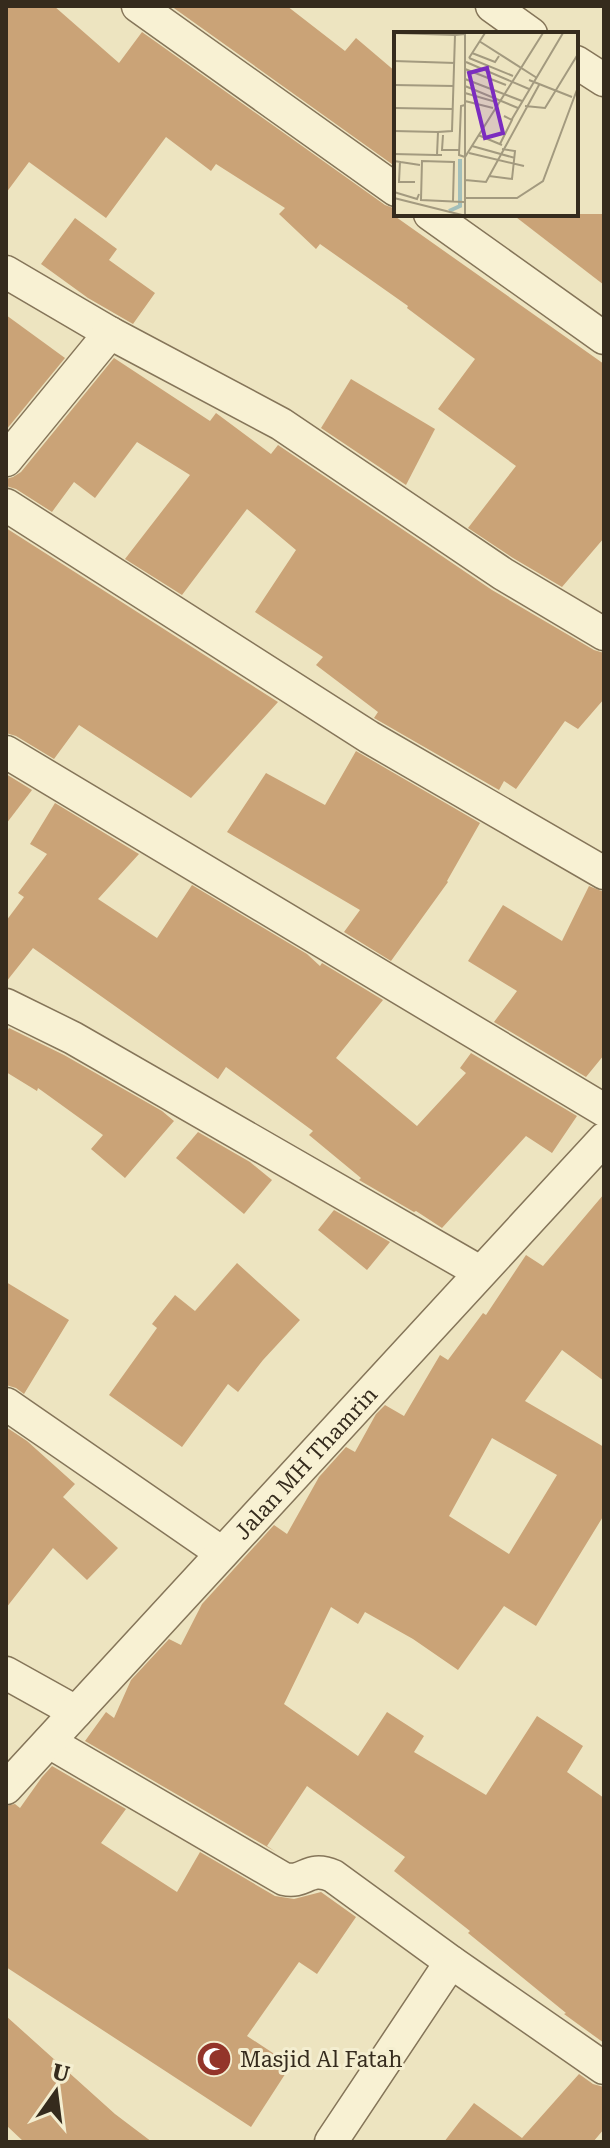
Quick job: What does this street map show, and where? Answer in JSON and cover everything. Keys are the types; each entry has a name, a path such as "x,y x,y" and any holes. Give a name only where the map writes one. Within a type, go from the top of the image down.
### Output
{"street":[{"path":"138,6 394,189"},
{"path":"492,6 528,32"},
{"path":"578,63 604,80"},
{"path":"433,216 604,338"},
{"path":"6,272 110,333 281,424 503,574 604,634"},
{"path":"6,460 110,333"},
{"path":"6,505 369,737 604,873"},
{"path":"6,752 604,1110"},
{"path":"6,1005 73,1038 480,1272"},
{"name":"Jalan MH Thamrin","path":"6,1788 604,1139"},
{"path":"6,1404 222,1553"},
{"path":"6,1673 76,1712"},
{"path":"49,1742 284,1879 292,1881 319,1871 333,1876 604,2068"},
{"path":"331,2142 451,1962"}],"building":[{"path":"6,6 54,6 119,63 142,32 385,205 394,208 394,216 604,364 604,538 562,587 468,528 516,466 438,409 475,359 408,306 320,244 316,249 279,214 285,208 216,164 211,171 166,137 106,218 29,162 6,193"},
{"path":"171,6 287,6 345,51 356,38 394,70 394,166"},
{"path":"604,214 604,285 515,216"},
{"path":"75,218 117,249 109,260 155,293 133,324 88,298 41,264"},
{"path":"6,315 65,358 6,430"},
{"path":"114,358 210,421 216,413 271,454 278,445 492,590 604,653 604,699 578,729 565,721 516,789 504,781 499,790 374,718 378,712 316,665 323,657 255,612 296,550 247,509 182,595 125,559 190,475 137,442 95,498 74,482 52,512 6,486 6,479 21,472"},
{"path":"351,379 435,429 406,485 321,428"},
{"path":"6,528 278,702 191,798 79,725 54,759 6,733"},
{"path":"356,751 480,823 448,882 391,961 344,932 360,910 227,832 266,773 325,805"},
{"path":"6,774 32,790 6,824"},
{"path":"55,803 139,854 98,899 157,938 192,885 307,954 320,966 322,963 383,1000 336,1058 417,1126 466,1073 460,1068 471,1053 577,1116 552,1153 526,1136 442,1228 359,1180 361,1178 309,1135 313,1131 226,1067 218,1079 33,948 6,982 6,921 24,897 18,893 47,854 30,844"},
{"path":"589,886 604,892 604,1055 586,1077 494,1022 517,991 468,961 503,905 562,941"},
{"path":"9,1028 64,1055 162,1111 174,1121 125,1178 91,1149 103,1135 38,1088 37,1091 6,1072 6,1033"},
{"path":"198,1132 250,1162 272,1180 244,1214 176,1158"},
{"path":"604,1194 604,1381 562,1350 525,1401 604,1447 604,1515 536,1626 504,1606 458,1670 413,1639 365,1612 358,1624 331,1607 284,1704 358,1756 387,1712 424,1736 414,1752 486,1795 537,1716 583,1746 567,1772 604,1798 604,2043 564,2014 468,1933 470,1931 394,1871 405,1857 307,1786 267,1846 276,1852 85,1741 106,1712 114,1718 131,1680 169,1639 181,1645 202,1604 274,1525 287,1534 319,1477 346,1447 355,1452 376,1414 385,1405 404,1416 440,1355 448,1360 483,1313 486,1315 526,1255 543,1266","holes":["492,1438 557,1475 509,1554 449,1516"]},
{"path":"334,1210 390,1242 367,1270 318,1230"},
{"path":"237,1263 300,1320 238,1392 228,1384 182,1447 109,1395 157,1328 152,1324 175,1295 195,1311"},
{"path":"6,1282 69,1320 24,1394 6,1385"},
{"path":"6,1427 27,1441 75,1484 63,1497 118,1548 87,1580 53,1548 6,1608"},
{"path":"52,1766 126,1809 101,1843 177,1892 200,1852 275,1896 294,1899 321,1892 356,1917 317,1974 299,1962 247,2036 291,2065 251,2127 6,1967 6,1806 15,1804 20,1808"},
{"path":"6,2016 115,2114 152,2142 24,2142 6,2125"},
{"path":"579,2074 593,2084 604,2087 604,2129 593,2142 444,2142 474,2103 522,2138"}],"place":[{"name":"Masjid Al Fatah","path":"214,2059"}]}
